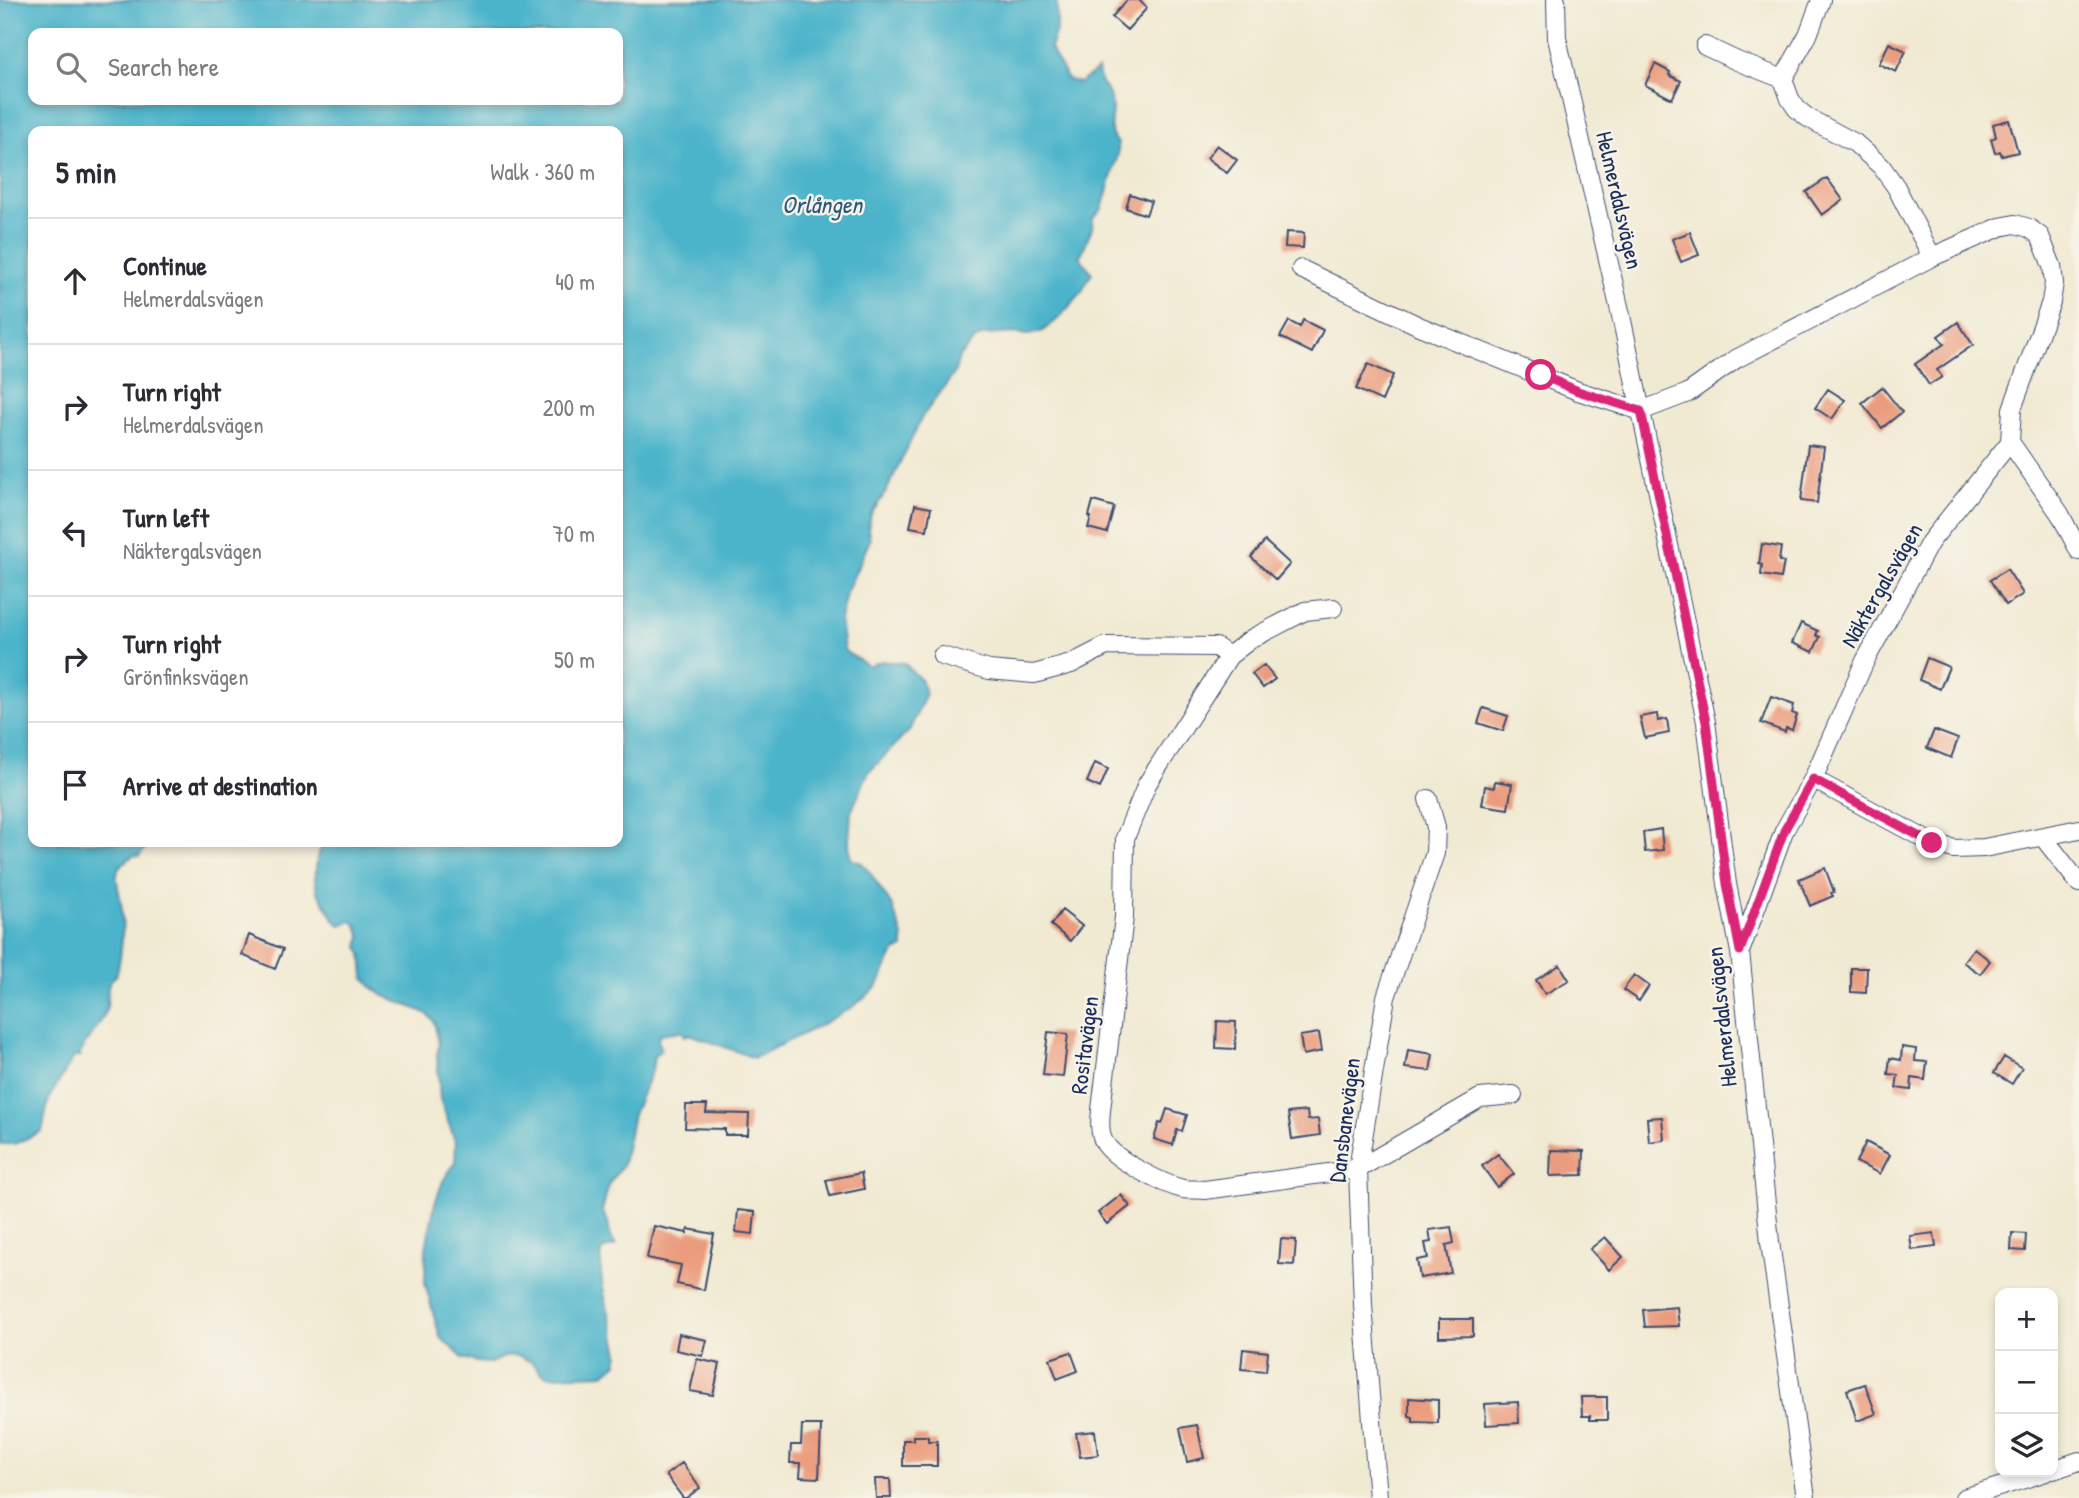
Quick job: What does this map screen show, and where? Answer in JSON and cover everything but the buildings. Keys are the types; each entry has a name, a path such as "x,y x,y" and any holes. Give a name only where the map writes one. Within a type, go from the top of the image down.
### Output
{"street":[{"name":"Helmerdalsvägen","path":"1556,0 1557,38 1641,411 1706,722 1727,884 1740,951 1770,1242 1806,1498"},
{"path":"1821,0 1808,34 1783,79 1790,99 1808,118 1854,143 1881,166 1896,187 1932,257"},
{"path":"1705,46 1783,79"},
{"path":"1301,269 1419,326 1578,391 1641,411 1688,393 1736,359 1932,257 2000,227 2015,224 2029,228 2040,236 2046,247 2054,283 2051,302 2012,409 2010,442 2060,514 2079,551"},
{"name":"Näktergalsvägen","path":"1740,951 1784,831 1813,779 1866,661 1930,542 2010,442"},
{"name":"Rositavägen","path":"1334,608 1305,611 1251,639 1229,656 1147,784 1125,838 1124,917 1101,1110 1100,1125 1104,1141 1115,1156 1164,1182 1184,1189 1205,1189 1358,1169 1480,1098 1513,1095"},
{"path":"943,656 989,670 1034,674 1071,664 1106,646 1216,647 1229,656"},
{"path":"1813,779 1943,847 1984,848 2079,829"},
{"name":"Dansbanevägen","path":"1378,1498 1364,1331 1358,1169 1386,997 1435,853 1436,827 1428,799"},
{"path":"2043,837 2079,883"},
{"path":"2058,1468 2079,1461"},
{"path":"1964,1498 2030,1477"}],"water":[{"name":"Orlången","path":"0,0 1057,0 1057,28 1050,48 1068,80 1080,83 1098,69 1100,81 1112,106 1112,136 1118,143 1118,154 1102,209 1093,218 1092,228 1080,257 1092,273 1081,293 1058,319 1041,332 1028,335 983,335 973,341 959,357 954,374 922,417 886,492 871,514 868,529 870,540 846,593 840,620 846,652 869,666 880,661 904,663 922,681 925,696 909,731 868,773 851,812 850,856 869,871 892,906 903,936 903,948 894,952 877,987 854,1006 754,1058 690,1034 685,1036 682,1031 660,1034 658,1039 661,1050 654,1056 652,1070 633,1114 623,1164 609,1184 602,1211 608,1221 610,1236 616,1245 602,1250 601,1276 619,1353 617,1363 604,1374 550,1376 541,1372 532,1362 518,1356 504,1357 490,1363 477,1362 463,1358 440,1337 425,1284 426,1248 435,1203 443,1181 455,1163 456,1144 440,1099 437,1055 439,1045 434,1021 426,1013 382,995 372,987 364,977 362,954 358,947 361,936 356,924 351,921 341,925 336,922 317,891 315,880 317,858 322,847 623,847 623,126 28,126 28,847 147,847 139,856 135,855 126,861 117,872 122,920 121,949 116,976 108,986 107,1007 102,1020 79,1057 74,1057 49,1098 42,1131 15,1144 0,1144"}],"route":[{"path":"1541,375 1578,391 1641,411 1706,722 1727,884 1740,951 1784,831 1813,779 1932,843"}]}
